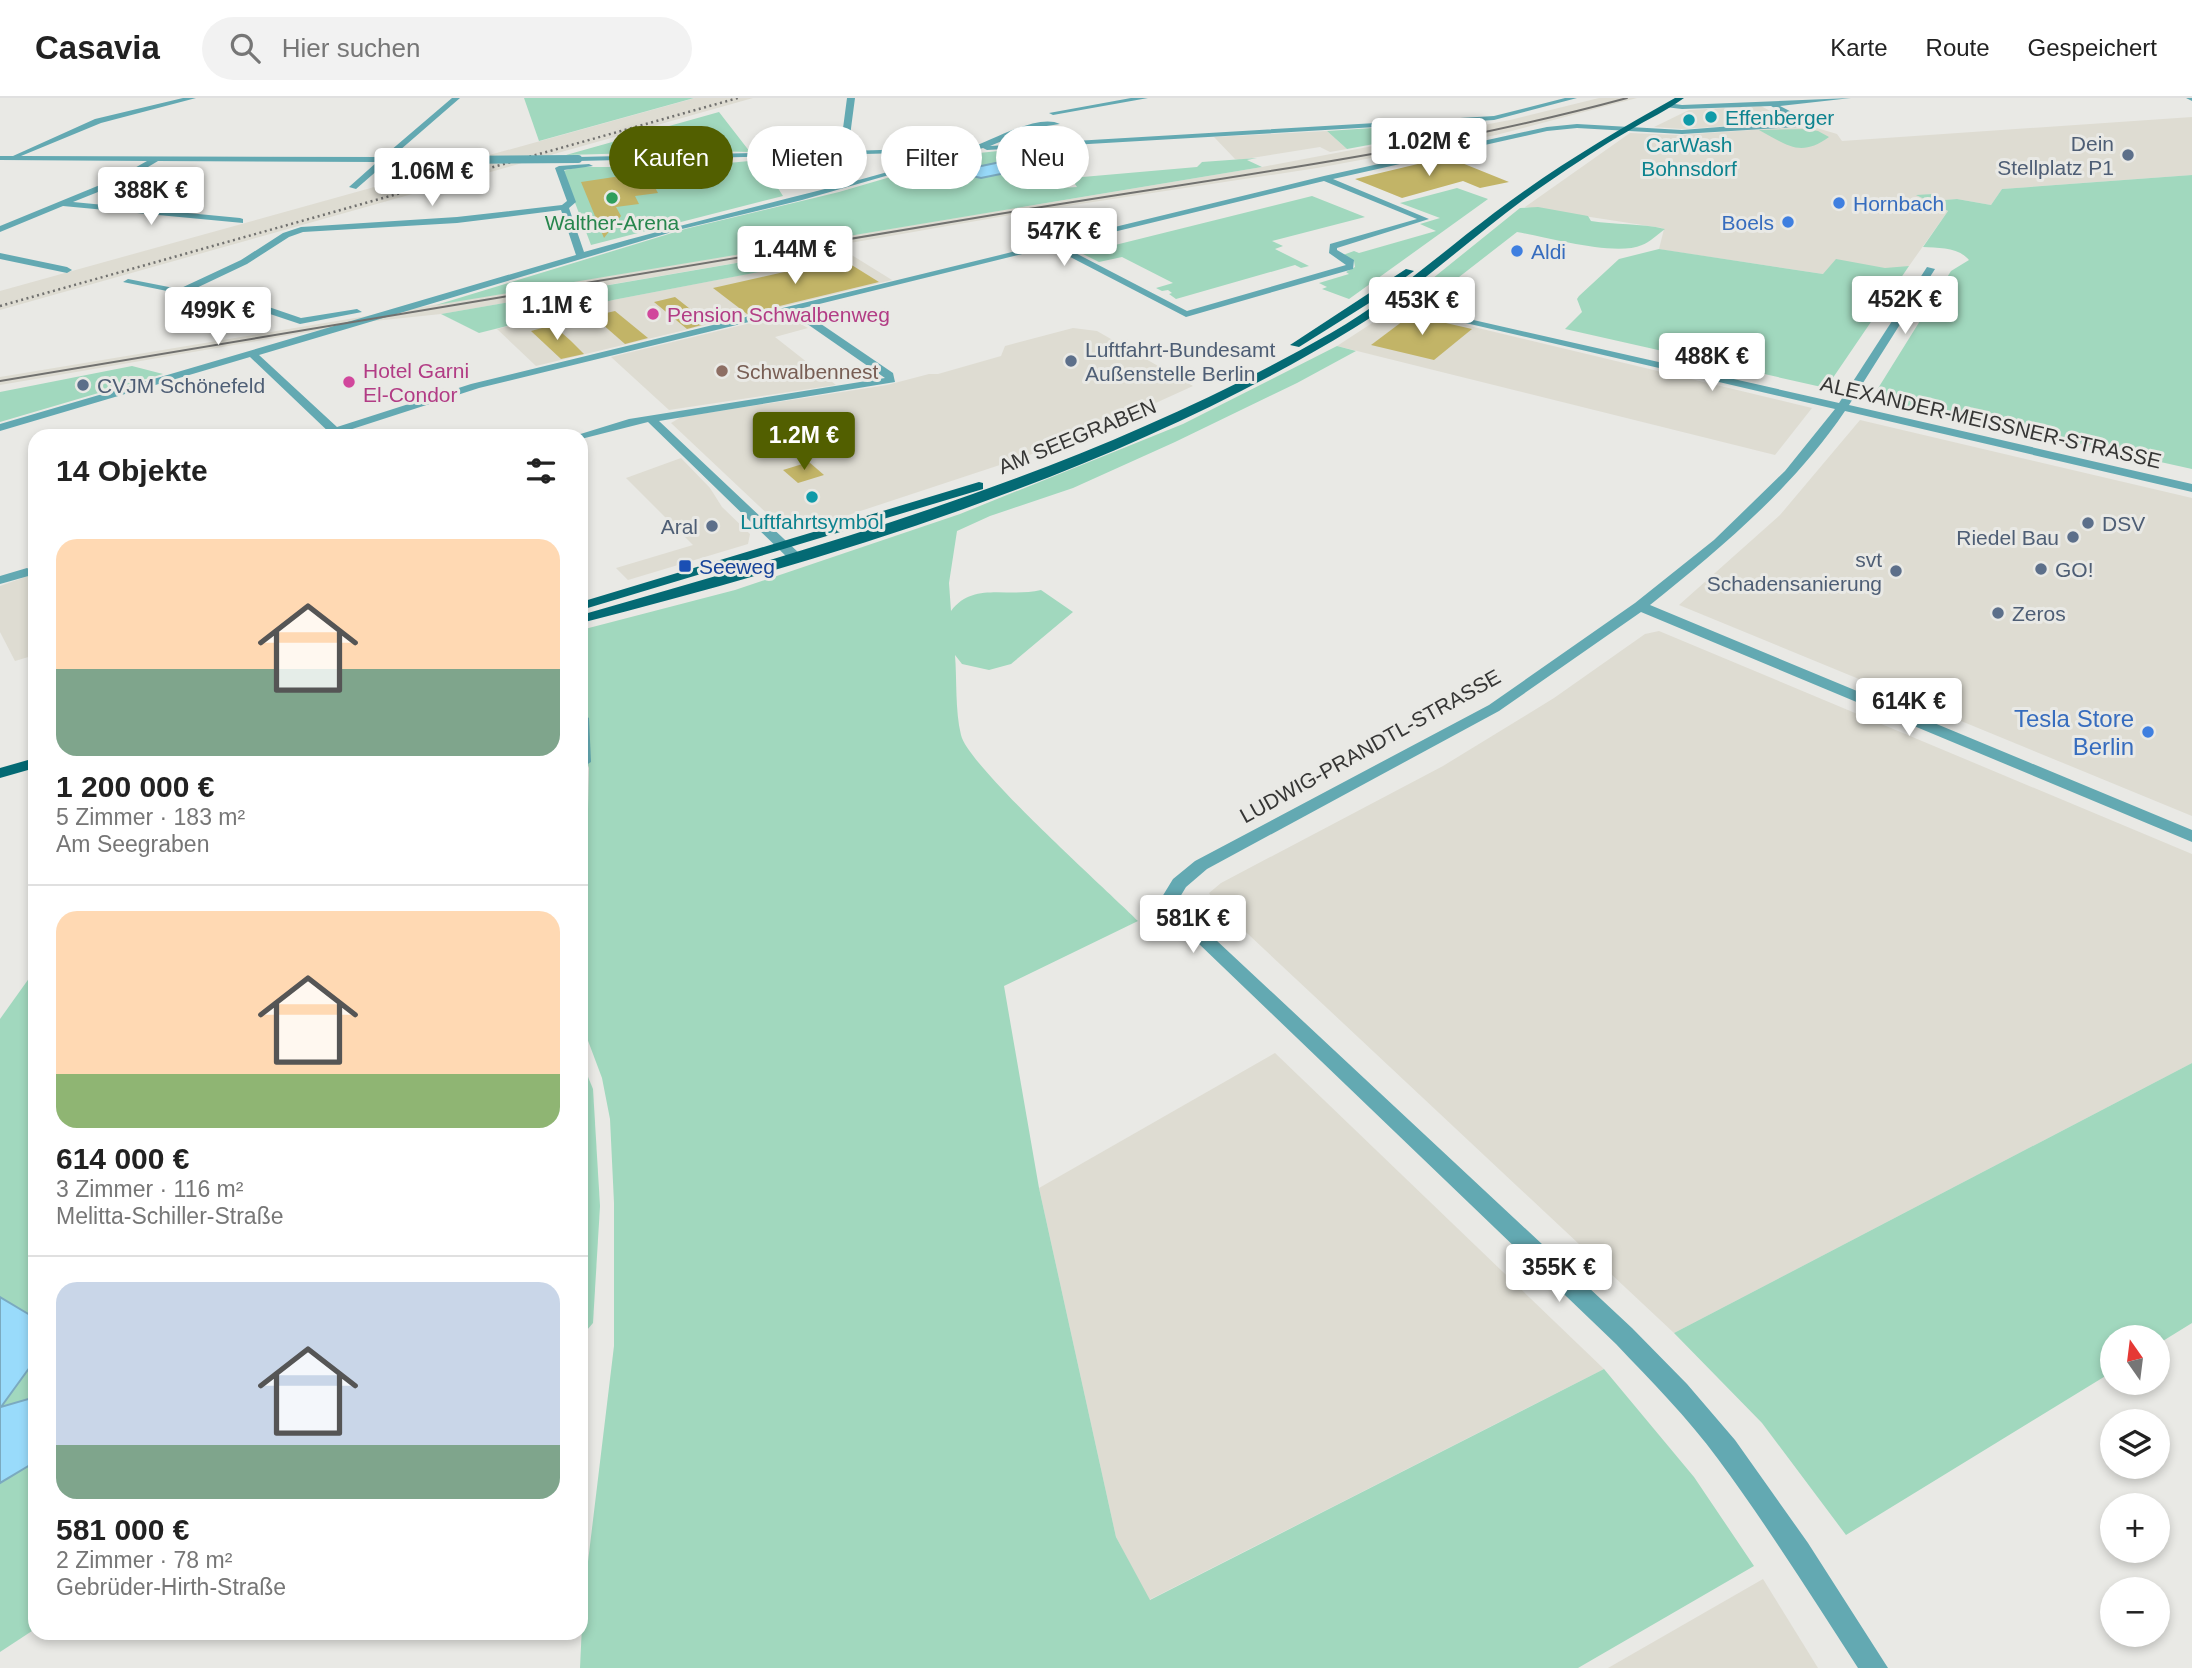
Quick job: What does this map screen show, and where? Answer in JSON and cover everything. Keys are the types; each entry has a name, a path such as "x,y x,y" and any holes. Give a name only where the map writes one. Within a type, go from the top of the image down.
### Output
{"main road":[{"name":"AM SEEGRABEN","path":"588,617 931,516 1155,428 1259,377 1336,335 1622,124 1680,98"},
{"name":"AM SEEGRABEN","path":"1647,106 1668,103"},
{"path":"1588,139 1606,128"},
{"name":"AM SEEGRABEN","path":"588,604 973,488 1152,418 1244,373 1383,298 1426,258 1567,153"},
{"path":"0,773 28,765"},
{"path":"0,785 28,777"}],"street":[{"path":"10,158 98,121 192,98"},
{"path":"353,187 456,98"},
{"path":"848,126 851,98"},
{"path":"982,146 1032,126 1056,124 1053,109 1144,98"},
{"path":"1089,141 1513,115 1573,98"},
{"path":"1668,103 1772,104 1847,98"},
{"path":"349,429 467,388 1324,178 1547,129 1570,126 1606,128 1622,124 1682,132 1791,126 1802,123 1772,104"},
{"path":"0,158 382,161 609,158"},
{"path":"0,229 120,180 155,160"},
{"path":"181,291 244,262 286,235 301,230 433,223 564,207 572,202 561,167 609,165"},
{"path":"0,428 581,256 881,175"},
{"path":"1053,245 1186,314 1350,267 1351,262 1332,251 1333,246 1425,219 1324,178"},
{"path":"65,204 240,221"},
{"path":"564,207 581,256"},
{"path":"0,256 67,270"},
{"name":"LUDWIG-PRANDTL-STRASSE","path":"1874,1668 1764,1500 1678,1392 1624,1336 1180,915 1171,897 1179,883 1201,865 1494,708 1640,606 1729,535 1789,474 1845,403 1930,269"},
{"path":"128,282 257,306 300,321 399,302 419,303"},
{"name":"ALEXANDER-MEISSNER-STRASSE","path":"1383,298 2192,480"},
{"path":"588,434 629,422 891,380 889,375 792,309"},
{"path":"251,353 333,429"},
{"name":"ALEXANDER-MEISSNER-STRASSE","path":"1845,403 2192,488"},
{"path":"651,419 795,557"},
{"path":"0,580 27,572"},
{"path":"1640,606 2192,836"}],"shaded area":[{"path":"695,98 753,98 654,126 609,126 609,139 0,310 0,291"},
{"path":"1599,98 1637,98 1496,135 1317,168 1034,211 441,314 374,321 0,385 0,377 1262,167 1510,120"},
{"path":"1761,106 1790,122 1682,129 1654,127 1689,110"},
{"path":"2192,117 2192,175 2002,189 1991,205 1957,199 1944,200 1933,194 1918,196 1948,211 1909,266 1900,268 1823,274 1664,250 1659,249 1664,229 1662,228 1525,207 1630,133 1680,135 1810,126 1837,134 1842,141"},
{"path":"1327,131 1347,149 1330,152 1320,147 1239,160 1214,137"},
{"name":"Pension Schwalbenweg","path":"850,254 892,280 536,366 497,329 613,300"},
{"path":"1403,310 1812,408 1775,455 1337,346 1389,312"},
{"name":"Schwalbennest","path":"784,315 808,328 775,337 836,385 669,410 611,357"},
{"path":"1073,328 1097,331 1193,386 1103,427 1024,457 806,529 792,518 776,522 671,423 681,417 887,385 938,374 1001,356 1005,346"},
{"path":"1860,420 2192,498 2192,816 1679,605 1780,515"},
{"path":"681,458 710,488 722,507 750,534 748,544 628,580 616,568 693,545 626,478"},
{"path":"28,576 28,657 15,661 0,632 0,586"},
{"path":"1659,631 2192,854 2192,1063 1674,1333 1217,905 1209,893 1221,883 1443,766 1554,698 1645,634"},
{"path":"1275,1053 1604,1369 1149,1600 1116,1537 1039,1188"},
{"path":"1763,1579 1818,1668 1608,1668"}],"green space":[{"path":"524,98 694,98 539,141"},
{"path":"719,112 730,126 669,126"},
{"path":"1418,125 1428,134 1347,149 1327,131"},
{"path":"1807,129 1829,137 1810,147 1801,148 1786,144 1759,130"},
{"path":"733,130 747,148 747,152 733,152"},
{"path":"609,143 609,154 566,155"},
{"path":"996,151 996,189 1089,189 1089,176 1197,167 1202,162 1257,158 1247,160 1262,167 436,305 685,229 849,189 867,189 867,184 881,180 881,189 982,189 982,153"},
{"path":"747,161 747,189 779,189 783,196 591,245 563,171 578,167 609,167 609,189 733,189 733,163"},
{"path":"2192,175 2192,469 1872,398 1951,271 1969,260 1954,250 1923,247 1948,211 1916,195 1933,194 1944,200 1957,199 1991,205 2002,189"},
{"path":"1457,188 1488,199 1349,299 1322,289 1327,287 1319,283 1349,274 1346,272 1355,267 1354,261 1343,255 1436,231 1420,224 1440,218 1400,203"},
{"path":"1312,196 1365,217 1272,241 1283,246 1275,249 1309,266 1301,268 1295,265 1176,299 1168,290 1156,288 1173,283 1122,257 1099,262 1067,246 1086,240 1103,248"},
{"path":"1538,207 1588,216 1591,221 1665,229 1642,245 1615,249 1517,232 1432,298 1421,296 1417,291 1520,208"},
{"path":"817,249 831,258 613,300 479,333 441,314"},
{"path":"1659,249 1823,274 1836,259 1885,268 1909,266 1826,388 1565,329 1582,312 1577,299 1579,296 1619,259"},
{"path":"1337,346 1356,351 1175,442 1073,488 990,516 957,531 949,583 951,611 960,602 980,593 1041,590 1073,612 1011,664 989,670 962,664 955,655 961,735 969,751 987,773 1138,921 1004,986 1039,1188 1116,1537 1150,1600 1604,1369 1694,1477 1754,1566 1578,1668 580,1668 581,1640 588,1640 588,1562 614,1346 614,1203 610,1119 602,1078 588,1041 588,628 735,590 960,514 1183,424"},
{"path":"132,366 163,374 0,422 0,392"},
{"path":"28,980 28,1314 0,1297 0,1019"},
{"path":"2192,1063 2192,1323 2170,1337 2170,1325 2100,1325 2100,1379 1846,1535 1762,1423 1674,1333"},
{"path":"588,1077 593,1089 600,1206 593,1323 588,1329"},
{"path":"28,1369 28,1399 0,1407"},
{"path":"28,1466 28,1634 0,1652 0,1483"}],"water":[{"path":"996,163 996,175 982,178 982,166"},
{"path":"0,1297 28,1314 28,1370 1,1407 28,1399 28,1466 0,1483"}],"building":[{"path":"1447,157 1509,182 1480,188 1463,181 1402,198 1355,179"},
{"path":"609,178 609,189 656,189 658,193 635,196 639,204 616,207 621,216 604,238 581,182"},
{"path":"842,259 879,282 747,314 713,288"},
{"path":"675,297 709,323 687,329 654,302"},
{"path":"615,311 648,338 625,344 593,316"},
{"path":"1411,315 1472,329 1434,360 1371,345"},
{"path":"553,325 584,354 561,359 531,331"},
{"path":"809,462 824,475 798,483 783,470"}],"tram line":[{"path":"0,381 1314,164 1472,135 1627,98"}],"railway":[{"path":"0,306 738,98"}],"place":[{"name":"Effenberger","path":"1711,117"},
{"name":"CarWash Bohnsdorf","path":"1689,120"},
{"name":"Dein Stellplatz P1","path":"2128,155"},
{"name":"Walther-Arena","path":"612,198"},
{"name":"Hornbach","path":"1839,203"},
{"name":"Boels","path":"1788,222"},
{"name":"Aldi","path":"1517,251"},
{"name":"Pension Schwalbenweg","path":"653,314"},
{"name":"Luftfahrt-Bundesamt Außenstelle Berlin","path":"1071,361"},
{"name":"Schwalbennest","path":"722,371"},
{"name":"Hotel Garni El-Condor","path":"349,382"},
{"name":"CVJM Schönefeld","path":"83,385"},
{"name":"Luftfahrtsymbol","path":"812,497"},
{"name":"DSV","path":"2088,523"},
{"name":"Aral","path":"712,526"},
{"name":"Riedel Bau","path":"2073,537"},
{"name":"Seeweg","path":"685,566"},
{"name":"GO!","path":"2041,569"},
{"name":"svt Schadensanierung","path":"1896,571"},
{"name":"Zeros","path":"1998,613"},
{"name":"Tesla Store Berlin","path":"2148,732"}]}
